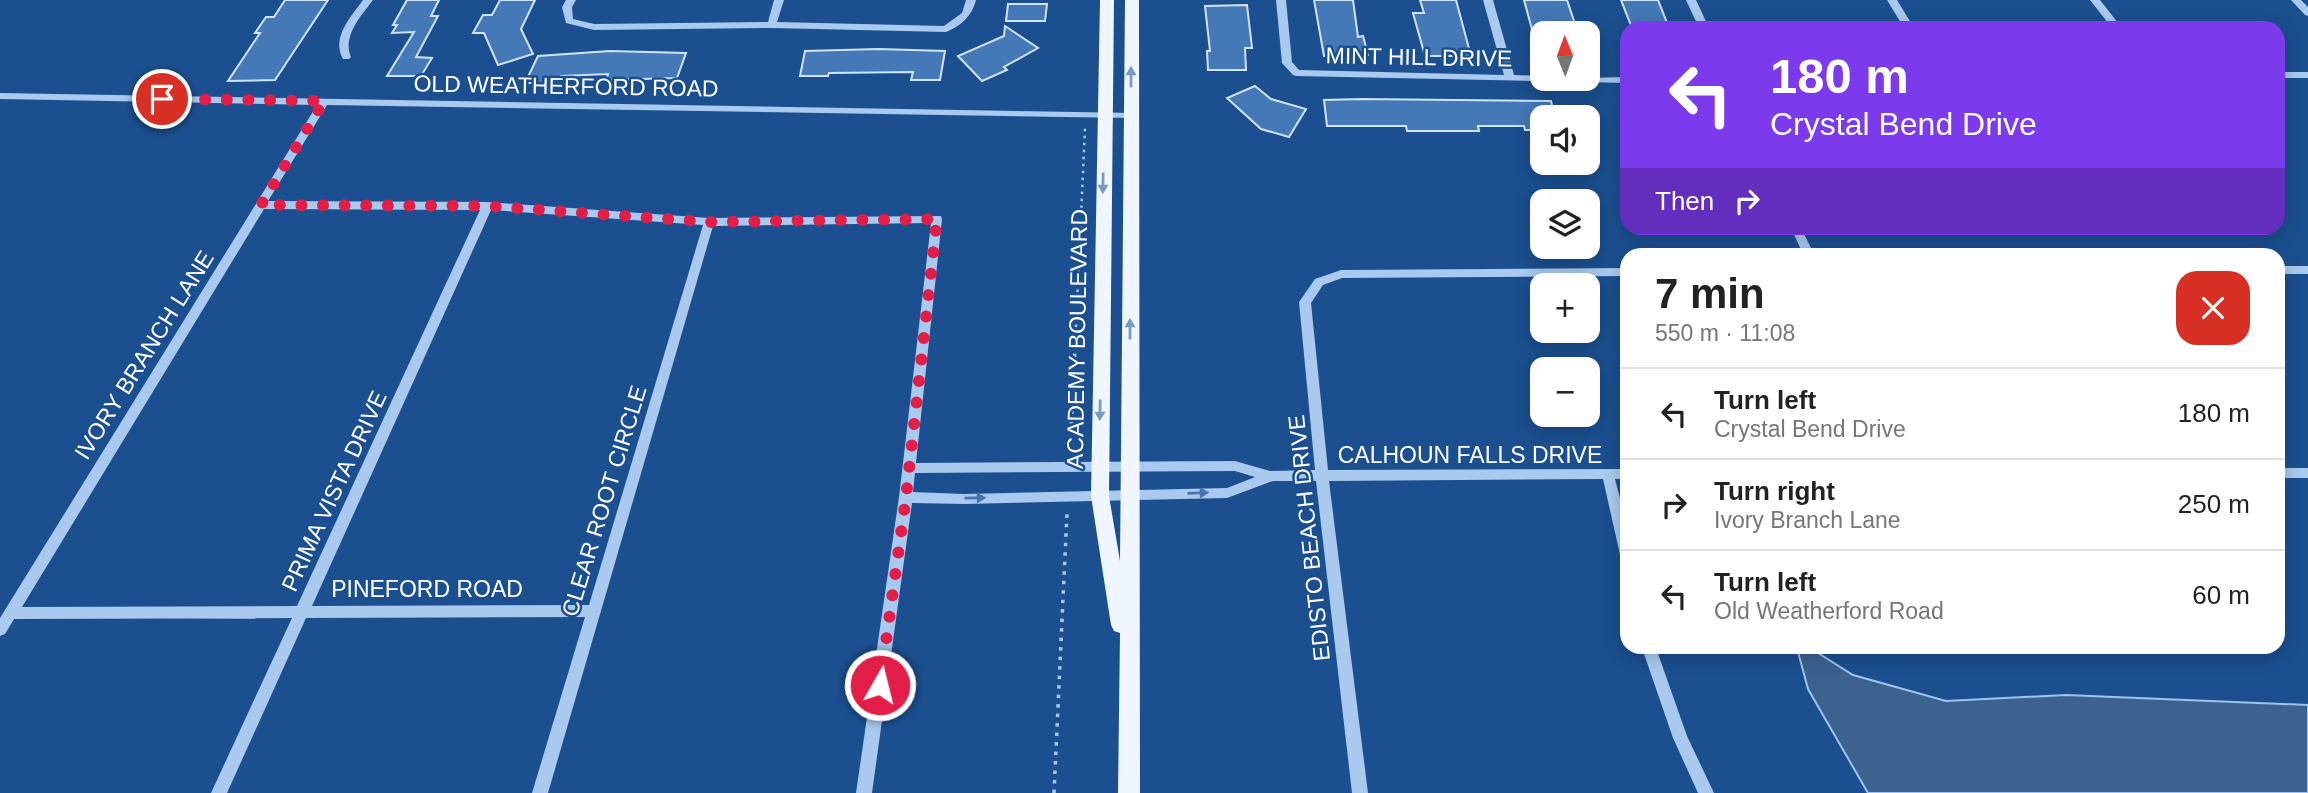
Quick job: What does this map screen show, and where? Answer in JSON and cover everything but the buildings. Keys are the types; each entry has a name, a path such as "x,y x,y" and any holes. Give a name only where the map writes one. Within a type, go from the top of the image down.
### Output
{"main road":[{"name":"ACADEMY BOULEVARD","path":"1107,0 1095,115 1100,496 1129,676"},
{"name":"ACADEMY BOULEVARD","path":"1129,793 1132,0"}],"street":[{"path":"346,57 341,51 342,41 368,0"},
{"path":"571,0 567,7 569,21 594,27 772,25 946,29 961,21 970,9 971,0"},
{"path":"772,25 779,0"},
{"name":"MINT HILL DRIVE","path":"1281,0 1287,63 1296,73 1530,79"},
{"path":"1488,0 1510,78"},
{"path":"1691,0 1701,21"},
{"path":"1892,0 1905,21"},
{"path":"2095,0 2112,21"},
{"path":"2296,0 2308,13"},
{"path":"2285,75 2308,75"},
{"path":"1600,80 1620,80"},
{"name":"OLD WEATHERFORD ROAD","path":"0,96 1131,115"},
{"name":"IVORY BRANCH LANE","path":"0,630 324,101"},
{"path":"261,205 487,206 709,222 937,219 910,468 864,793"},
{"name":"PRIMA VISTA DRIVE","path":"219,793 487,206"},
{"name":"CLEAR ROOT CIRCLE","path":"540,793 709,222"},
{"path":"2285,270 2308,270"},
{"name":"EDISTO BEACH DRIVE","path":"1360,793 1322,477 1305,302 1319,282 1341,274 1620,272"},
{"name":"CALHOUN FALLS DRIVE","path":"910,468 1235,466 1270,476 1322,477 1620,474"},
{"path":"2285,473 2308,473"},
{"path":"1608,475 1620,525"},
{"name":"CALHOUN FALLS DRIVE","path":"906,497 1227,492 1270,476"},
{"name":"PINEFORD ROAD","path":"10,613 593,611"},
{"path":"1651,654 1680,738 1706,793"}],"path":[{"path":"1069,468 1095,115"},
{"path":"1054,793 1068,496"}],"water":[{"path":"1799,654 1820,654 1853,675 1946,701 2066,695 2308,705 2308,793 1868,793 1808,689"}],"route":[{"path":"162,99 324,101 261,205 487,206 709,222 937,219 906,497 880,685"}]}
